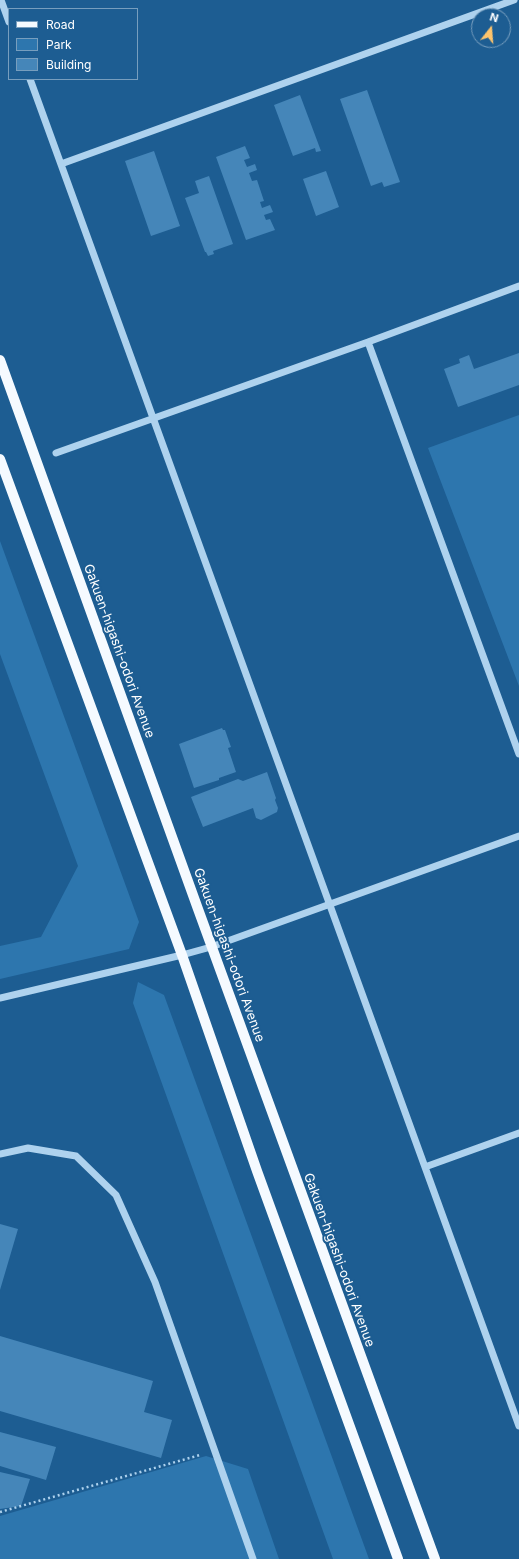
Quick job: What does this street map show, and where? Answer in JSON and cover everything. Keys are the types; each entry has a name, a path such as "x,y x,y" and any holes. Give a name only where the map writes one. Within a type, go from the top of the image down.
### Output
{"main road":[{"name":"Gakuen-higashi-odori Avenue","path":"0,360 211,947 435,1559"},
{"path":"0,459 182,955 257,1171 398,1559"}],"street":[{"path":"1,0 8,19"},
{"path":"60,164 514,0"},
{"path":"30,80 519,1426"},
{"path":"56,453 368,342 519,286"},
{"path":"368,342 519,754"},
{"path":"0,998 211,947 519,836"},
{"path":"426,1168 519,1134"},
{"path":"0,1154 28,1148 76,1156 116,1195 155,1282 253,1559"}],"path":[{"path":"0,1512 214,1451"}],"green space":[{"path":"519,415 519,686 428,448"},
{"path":"0,541 139,922 129,949 0,979 0,946 41,937 78,866 0,654"},
{"path":"138,982 164,995 369,1559 333,1559 133,1003"},
{"path":"206,1456 248,1469 279,1559 0,1559 0,1516"}],"building":[{"path":"367,90 400,182 384,187 382,182 371,186 340,99"},
{"path":"300,95 321,151 316,152 315,148 293,156 274,105"},
{"path":"245,146 250,158 244,160 247,167 255,164 257,170 249,173 252,181 257,180 264,201 260,202 262,208 270,205 273,212 264,215 266,220 270,219 275,230 246,240 216,157"},
{"path":"154,151 180,226 151,236 125,161"},
{"path":"326,171 339,207 316,216 303,179"},
{"path":"209,176 233,244 213,251 214,254 208,256 205,252 185,198 199,193 195,181"},
{"path":"519,353 519,385 458,407 444,369 460,363 459,359 469,355 474,369"},
{"path":"222,728 225,730 231,747 228,748 236,772 219,778 219,780 194,788 179,744"},
{"path":"267,772 276,798 275,800 278,808 277,812 261,820 256,818 253,808 203,827 191,797 238,779 243,781"},
{"path":"0,1224 18,1229 0,1290"},
{"path":"0,1336 153,1381 144,1412 172,1420 161,1458 0,1411"},
{"path":"0,1432 56,1447 46,1480 0,1466"},
{"path":"0,1472 30,1479 21,1506 0,1509"}]}
